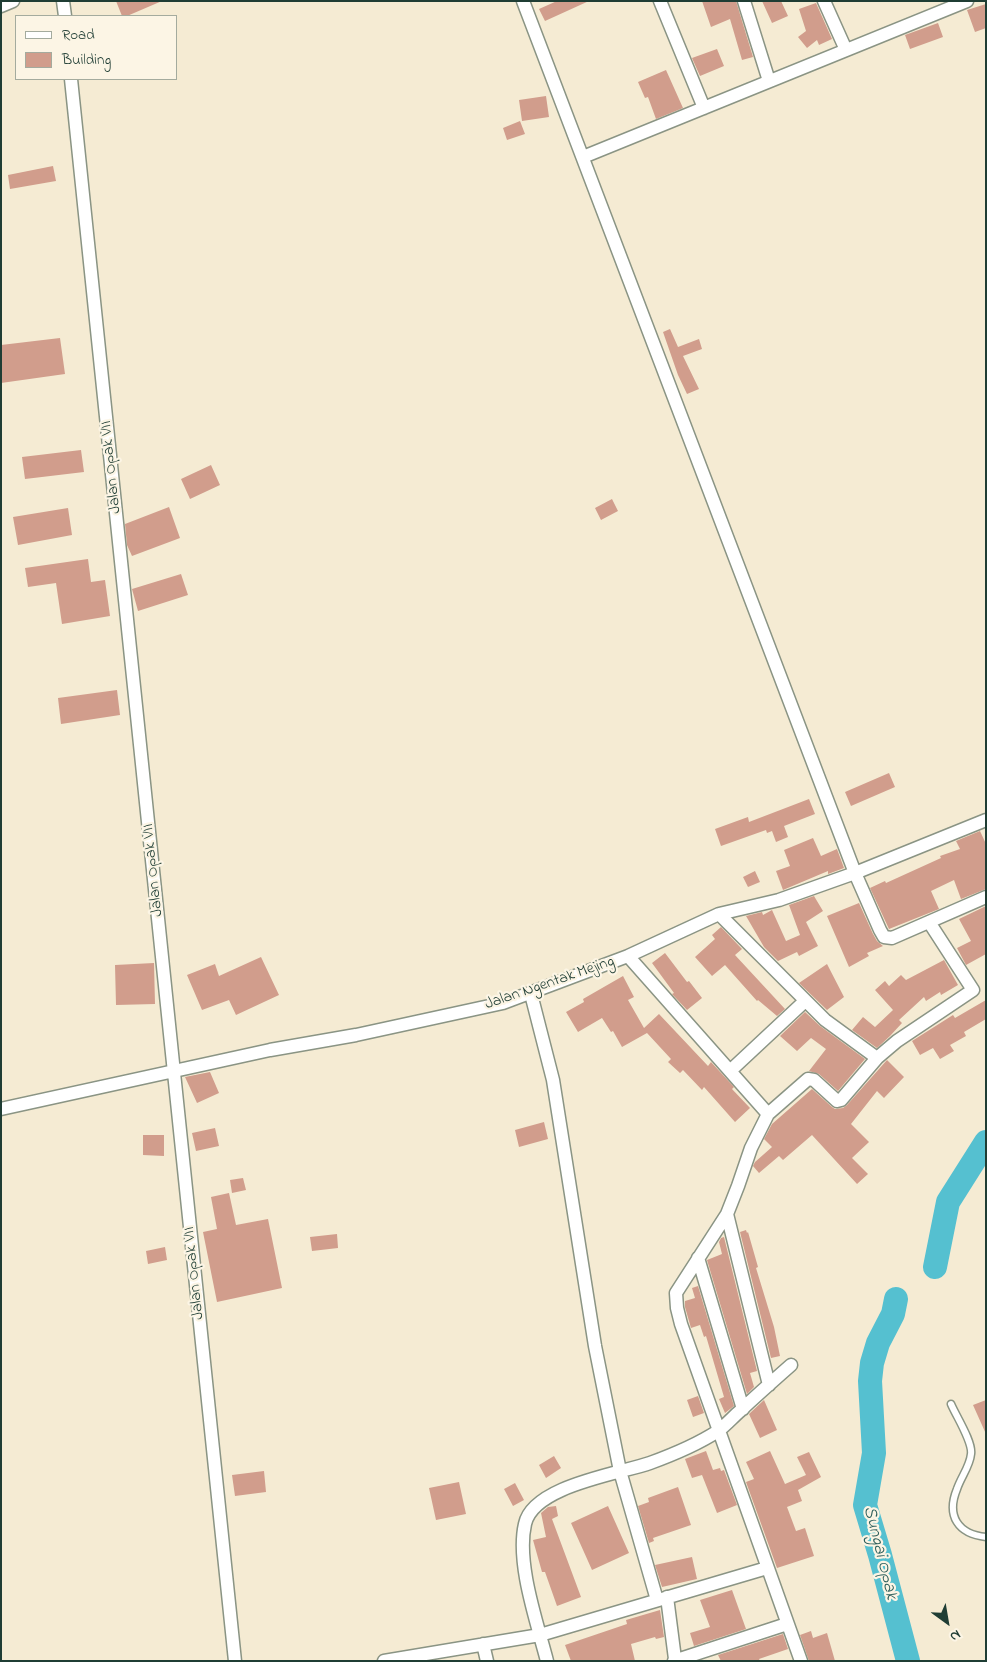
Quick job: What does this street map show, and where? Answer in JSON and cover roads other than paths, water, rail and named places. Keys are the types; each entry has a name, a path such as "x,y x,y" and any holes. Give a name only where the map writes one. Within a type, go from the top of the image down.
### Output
{"street":[{"path":"1,6 13,1"},
{"path":"63,1 65,15"},
{"path":"523,1 855,873 884,937 892,938 986,897"},
{"path":"660,1 704,108"},
{"path":"744,1 769,81"},
{"path":"824,1 846,50"},
{"path":"583,157 967,1"},
{"name":"Jalan Opak VII","path":"71,80 235,1661"},
{"name":"Jalan Ngentak Mejing","path":"1,1108 270,1050 356,1035 503,1003 628,956 720,914 779,900 855,873 986,820"},
{"path":"720,914 825,1020 877,1058"},
{"path":"801,1661 680,1324 676,1293 727,1214 752,1148 768,1114 808,1079 814,1080 837,1101 841,1100 877,1058 897,1040 973,990 929,922"},
{"path":"628,956 768,1114"},
{"path":"530,994 553,1080 594,1346 620,1471 662,1598 675,1660 788,1624"},
{"path":"730,1071 805,1001"},
{"path":"727,1214 769,1385"},
{"path":"698,1258 742,1409"},
{"path":"547,1661 530,1598 523,1550 525,1522 536,1505 550,1494 620,1471 649,1464 718,1431 791,1365"},
{"path":"384,1661 540,1634 768,1568"},
{"path":"483,1644 487,1661"}],"lane":[{"path":"951,1404 972,1452 956,1490 953,1504 955,1517 959,1528 972,1536 986,1537"}],"waterway":[{"path":"935,1267 948,1202 986,1142"},
{"name":"Sungai Opak","path":"896,1299 893,1314 878,1343 872,1363 870,1381 874,1453 865,1505 908,1661"}]}
